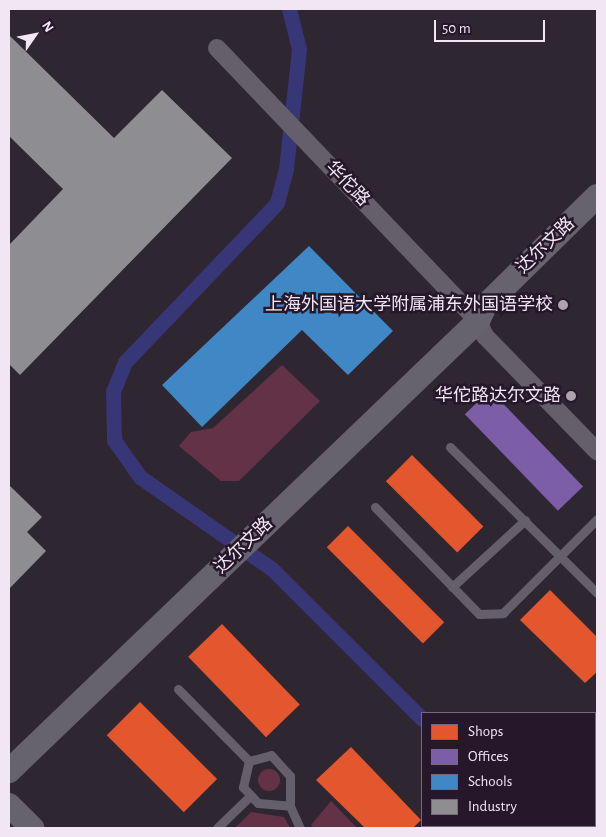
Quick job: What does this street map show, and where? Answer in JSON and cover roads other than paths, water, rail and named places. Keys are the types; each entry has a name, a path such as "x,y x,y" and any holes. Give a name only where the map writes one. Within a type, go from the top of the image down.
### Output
{"street":[{"name":"华佗路","path":"217,48 478,321 486,336 597,451"},
{"name":"达尔文路","path":"9,771 478,321 491,300 597,196"},
{"name":"达尔文路","path":"478,321 493,315 597,214"},
{"name":"华佗路","path":"478,321 494,327 597,437"},
{"path":"9,805 32,828"}],"lane":[{"path":"450,447 597,593"},
{"path":"375,507 479,614 503,613 597,520"},
{"path":"452,587 525,520"},
{"path":"178,688 249,760"},
{"path":"249,760 271,755 290,776 290,806 300,828"},
{"path":"249,760 243,787 258,803 290,806"},
{"path":"217,828 251,795"}],"waterway":[{"path":"289,9 299,49 286,169 277,203 125,362 113,391 114,440 140,477 272,569 421,718"}],"place":[{"name":"上海外国语大学附属浦东外国语学校","path":"563,305"},
{"name":"华佗路达尔文路","path":"571,396"}]}
